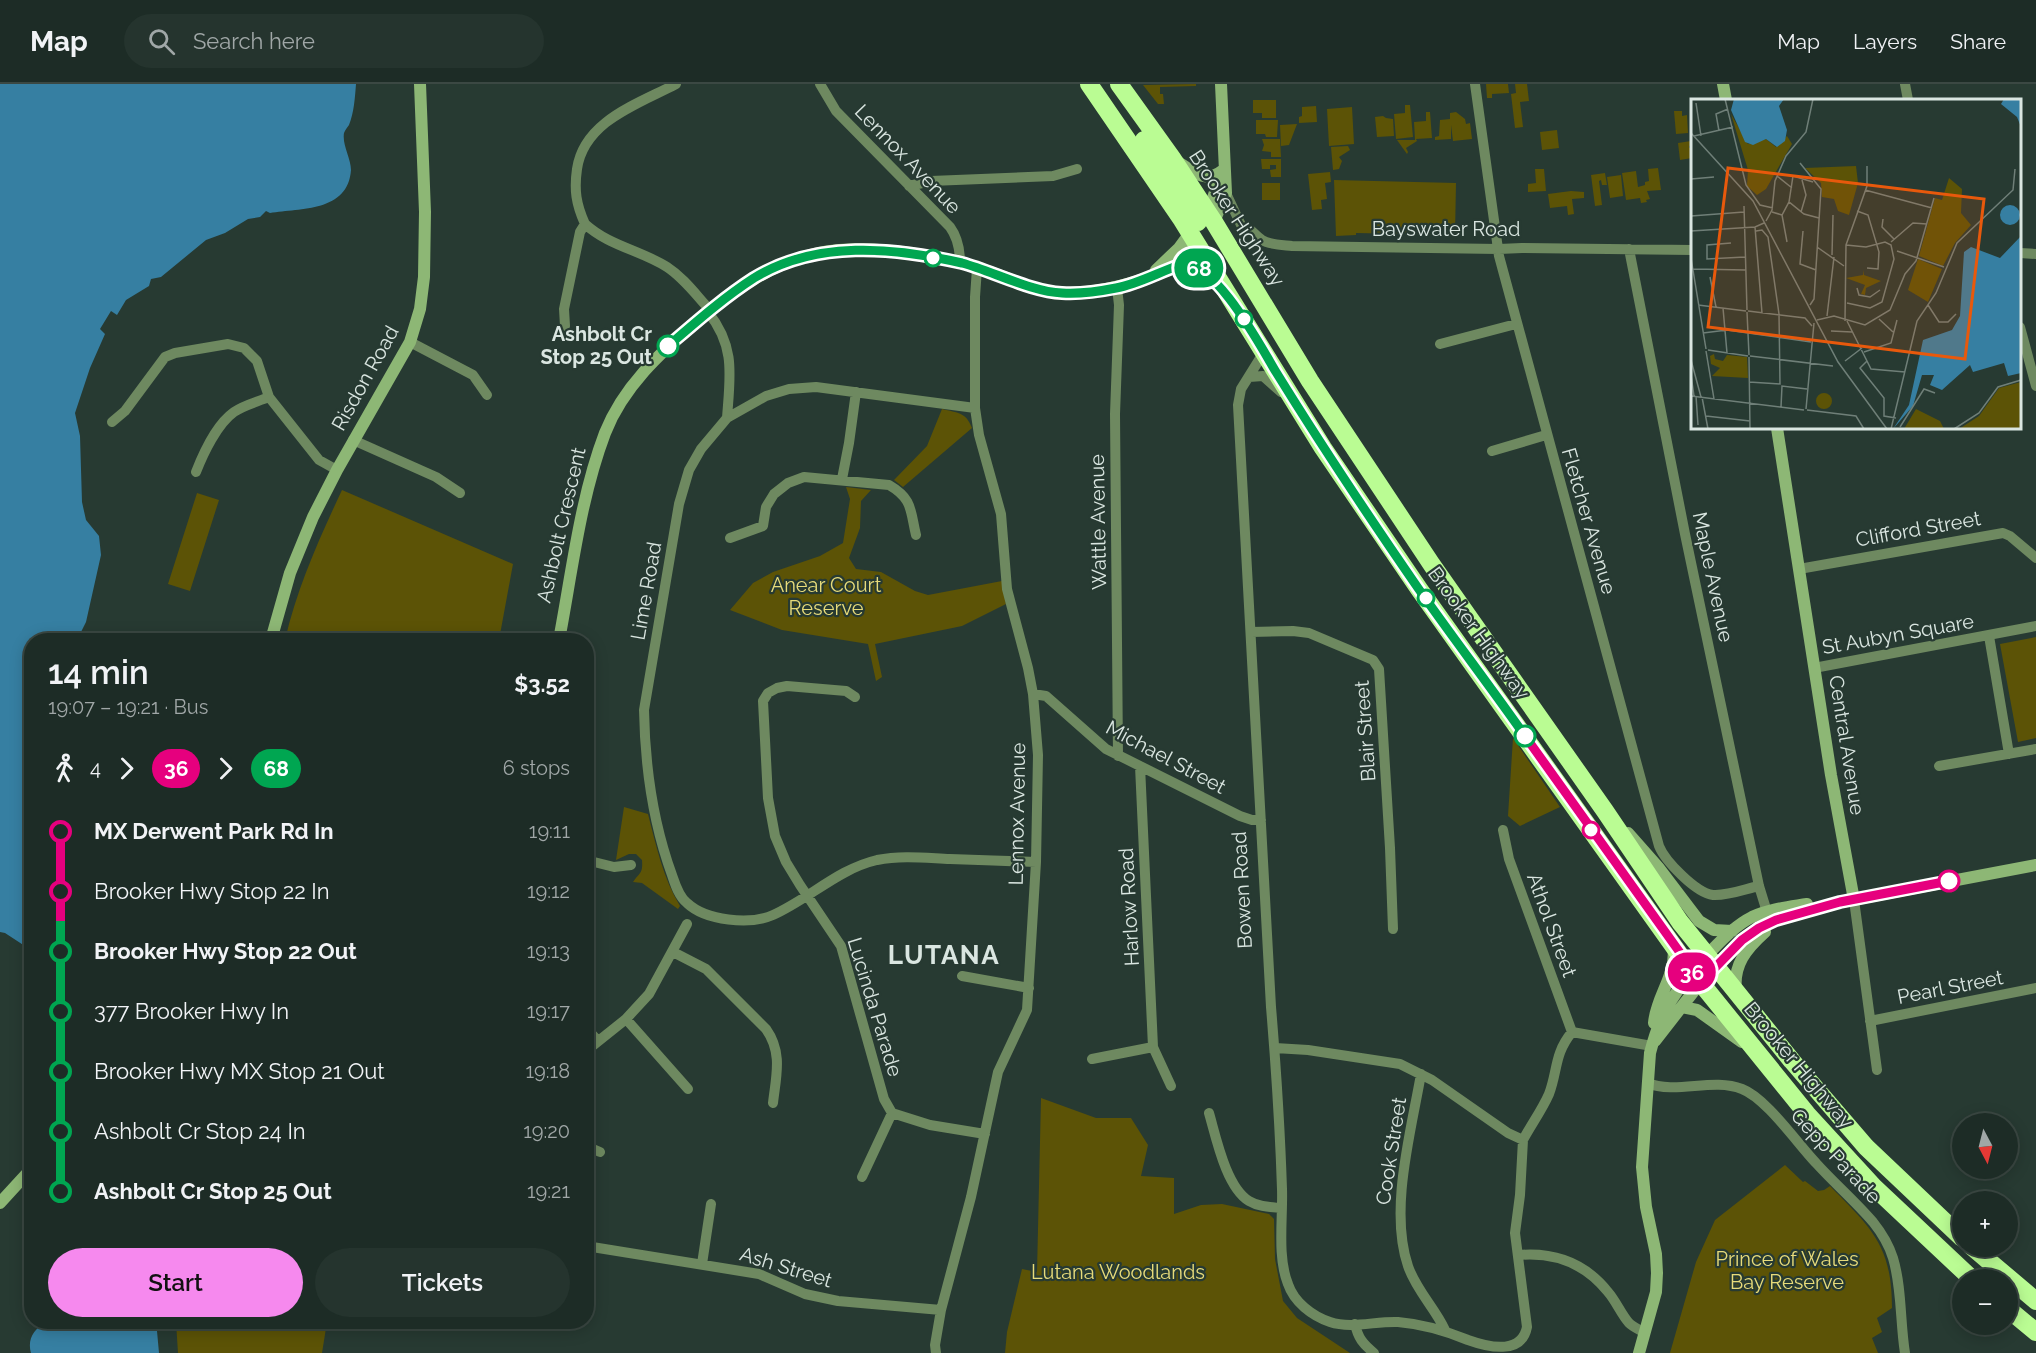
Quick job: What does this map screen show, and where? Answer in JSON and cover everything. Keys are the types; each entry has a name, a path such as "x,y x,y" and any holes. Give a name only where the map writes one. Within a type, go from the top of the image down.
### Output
{"highway":[{"path":"1089,84 1118,125 1141,179 1157,201 1199,227"},
{"path":"1116,84 1140,133 1256,317 1266,339 1264,352"},
{"name":"Brooker Highway","path":"1116,84 1172,158 1199,227 1237,306 1264,352 1306,420 1419,589 1696,977 1807,1114 1874,1187 1961,1269"},
{"name":"Brooker Highway","path":"1199,227 1310,381 1432,565 1661,894 1711,962 1866,1147 1952,1229"},
{"path":"1696,977 1711,962"},
{"path":"1984,1257 2036,1301"},
{"path":"2018,1317 2036,1332"}],"street":[{"name":"Risdon Road","path":"272,633 290,573 313,518 353,440 410,342 420,309 424,269 425,212 420,84"},
{"path":"676,84 616,115 601,125 588,140 578,160 575,183 577,207 585,224 596,234 666,267 688,285 709,311 725,339 730,360 727,418"},
{"name":"Lennox Avenue","path":"820,84 836,111 955,234 960,252 960,263"},
{"path":"1199,227 1226,193 1221,84"},
{"name":"Fletcher Avenue","path":"1475,84 1499,249 1516,324 1661,852 1672,867 1708,894 1716,895 1760,886"},
{"path":"1723,84 1726,99"},
{"path":"1905,84 1908,99"},
{"path":"1172,158 1204,177 1213,176 1223,166"},
{"path":"1199,227 1223,166"},
{"path":"909,186 931,181 1053,176 1077,169"},
{"name":"Bayswater Road","path":"1226,193 1241,225 1251,228 1263,240 1275,244 1691,250"},
{"path":"565,326 564,309 580,232 585,224"},
{"name":"Ashbolt Crescent","path":"560,633 588,491 606,431 629,391 667,347 709,311 756,277 796,259 814,254 840,250 875,250 960,263 1054,292 1117,288 1168,269 1182,259 1199,227"},
{"name":"Ashbolt Crescent","path":"1148,276 1199,227"},
{"name":"Maple Avenue","path":"1629,249 1685,534 1767,912"},
{"path":"2021,253 2036,254"},
{"path":"1168,269 1187,263 1195,266 1237,306"},
{"name":"Lennox Avenue","path":"936,1353 941,1310 971,1197 998,1072 1027,1010 1036,862 1038,755 1033,694 1007,589 1001,514 979,435 975,408 977,268"},
{"name":"Wattle Avenue","path":"1117,288 1119,305 1115,414 1118,756"},
{"path":"1440,344 1516,324"},
{"path":"2021,334 2036,386"},
{"path":"410,342 474,375 487,394"},
{"path":"112,422 125,411 165,357 175,353 228,344 244,348 254,356 269,397 318,460 337,470"},
{"name":"Bowen Road","path":"1264,352 1241,389 1238,405 1275,1048 1285,1277 1291,1292 1313,1314 1332,1323 1399,1322 1445,1330 1498,1351 1510,1352 1519,1348 1526,1339 1527,1327 1519,1255"},
{"path":"1249,377 1258,375 1268,378 1306,420"},
{"name":"Lime Road","path":"975,408 816,387 789,389 766,396 727,418 700,449 688,470 679,504 644,710 644,729 656,820 676,885 685,902 718,917 754,921 774,915 852,868 877,861 904,857 1036,862"},
{"path":"842,479 856,392"},
{"path":"196,472 203,453 226,419 239,410 269,397"},
{"name":"Central Avenue","path":"1777,429 1831,775 1854,900 1877,1070"},
{"path":"1492,451 1546,435"},
{"path":"353,440 436,477 460,493"},
{"path":"730,538 763,526 766,507 774,494 788,483 804,477 889,485 901,492 908,500 915,535"},
{"name":"Clifford Street","path":"1799,569 2002,533 2010,536 2036,558"},
{"name":"St Aubyn Square","path":"1814,668 2036,627"},
{"name":"Blair Street","path":"1251,632 1274,630 1309,633 1374,660 1379,669 1393,929"},
{"name":"St Aubyn Square","path":"1989,636 2009,754"},
{"name":"Lucinda Parade","path":"855,697 846,691 787,686 768,693 763,701 771,820 786,862 841,946 884,1099 892,1113"},
{"name":"Michael Street","path":"1033,694 1046,696 1095,741 1118,756 1239,816 1261,820"},
{"path":"1939,766 2036,749"},
{"name":"Harlow Road","path":"1140,766 1153,1047 1171,1086"},
{"path":"1605,811 1651,859 1700,921 1714,930 1732,931"},
{"name":"Athol Street","path":"1503,830 1509,859 1572,1032"},
{"path":"594,862 614,867 631,865"},
{"path":"1711,962 1759,928 1788,916 1840,902 2036,865"},
{"path":"1711,962 1732,931 1753,916 1821,901 1840,902"},
{"path":"1736,993 1736,973 1744,954 1755,941 1788,916"},
{"path":"594,1044 626,1019 649,994 687,924"},
{"path":"1639,1353 1656,1292 1657,1273 1642,1167 1647,1083 1658,1003 1673,965 1672,943"},
{"path":"673,952 714,976 772,1038 777,1056 773,1103"},
{"path":"962,976 1029,988"},
{"path":"1653,1042 1666,1007 1696,977"},
{"path":"1653,1042 1682,1007 1696,977"},
{"name":"Pearl Street","path":"1870,1021 2036,988"},
{"path":"1682,1007 1694,1009 1703,1014 1760,1055"},
{"path":"626,1019 688,1089"},
{"path":"1645,1333 1629,1323 1609,1292 1592,1275 1572,1261 1553,1256 1519,1255 1515,1233 1523,1140 1544,1105 1550,1090 1561,1045 1572,1032 1653,1042"},
{"path":"594,1037 598,1041"},
{"path":"1092,1059 1153,1047"},
{"path":"1275,1048 1302,1049 1400,1064 1421,1074 1523,1140"},
{"name":"Cook Street","path":"1421,1074 1399,1213 1403,1249 1408,1267 1445,1330"},
{"name":"Gepp Parade","path":"1647,1083 1654,1086 1675,1087 1729,1085 1750,1092 1766,1106 1873,1222 1887,1244 1896,1270 1905,1353"},
{"path":"862,1177 892,1113 930,1125 985,1134"},
{"path":"1209,1113 1216,1142 1235,1186 1251,1202 1281,1208"},
{"path":"594,1149 600,1152"},
{"path":"0,1203 24,1177"},
{"path":"702,1264 711,1204"},
{"name":"Ash Street","path":"594,1247 759,1274 805,1294 838,1301 941,1310"},
{"path":"1355,1324 1358,1336 1374,1353"}],"green space":[{"path":"1196,84 1196,86 1160,87 1164,104 1158,104 1143,85"},
{"path":"1486,84 1508,84 1509,93 1492,94 1492,98 1487,98"},
{"path":"1515,84 1527,84 1529,101 1520,102 1523,127 1515,128 1511,94 1516,93"},
{"path":"1253,100 1276,100 1276,118 1262,118 1262,113 1253,113"},
{"path":"1405,105 1410,105 1413,137 1396,139 1394,114 1405,113"},
{"path":"1316,106 1317,122 1299,123 1302,107"},
{"path":"1352,107 1354,144 1329,146 1327,109"},
{"path":"1674,111 1682,111 1682,116 1687,115 1688,133 1676,134"},
{"path":"1426,112 1430,112 1432,138 1416,139 1417,141 1406,148 1407,154 1397,140 1415,140 1414,122 1426,121"},
{"path":"1456,112 1465,119 1466,124 1470,123 1472,139 1453,141 1451,125 1451,139 1435,140 1435,137 1439,136 1440,120 1450,119 1450,113"},
{"path":"1383,116 1393,119 1394,136 1377,137 1375,117"},
{"path":"1256,120 1278,120 1277,137 1256,134"},
{"path":"1297,124 1289,145 1281,146 1280,125"},
{"path":"1557,130 1559,148 1542,150 1540,132"},
{"path":"1262,139 1280,139 1281,157 1271,157 1271,152 1262,151 1264,145"},
{"path":"1691,141 1689,148 1691,147 1691,158 1680,160 1678,143"},
{"path":"1348,146 1350,150 1339,157 1342,161 1339,169 1333,170 1331,147"},
{"path":"1261,159 1281,159 1281,177 1271,177 1270,170 1276,169 1276,165 1270,165 1270,169 1262,169"},
{"path":"1658,168 1661,190 1647,191 1650,199 1646,200 1647,202 1641,203 1640,198 1626,200 1622,173 1636,171 1638,187 1649,181 1648,169"},
{"path":"1535,169 1544,169 1546,191 1528,192 1528,184 1536,183"},
{"path":"1330,172 1331,182 1325,183 1327,199 1321,200 1322,209 1312,210 1308,174"},
{"path":"1605,173 1607,185 1602,185 1601,180 1599,181 1602,205 1595,206 1591,175"},
{"path":"1621,175 1623,196 1610,198 1607,177"},
{"path":"1334,180 1456,183 1455,235 1356,233 1356,235 1336,236"},
{"path":"1262,183 1280,183 1280,200 1262,200"},
{"path":"1584,192 1584,198 1572,199 1574,214 1568,215 1567,206 1550,208 1548,194"},
{"path":"942,409 964,416 972,428 903,487 894,480 927,446"},
{"name":"Anear Court Reserve","path":"846,487 871,490 861,501 860,528 849,558 856,569 881,572 915,591 928,595 1002,581 1006,604 962,626 875,644 882,677 876,681 868,644 782,630 730,610 753,583 773,572 820,556 843,543 850,499"},
{"path":"342,490 513,564 500,633 287,633 302,583"},
{"path":"197,493 219,500 190,591 168,584"},
{"path":"2036,637 2036,738 2018,742 2000,644"},
{"path":"1513,738 1560,807 1520,826 1508,816"},
{"path":"624,807 648,814 665,873 680,906 678,909 642,883 633,882 642,868 642,860 636,854 629,854 616,860"},
{"name":"Lutana Woodlands","path":"1041,1098 1096,1118 1131,1118 1148,1145 1141,1176 1174,1178 1174,1214 1201,1205 1222,1204 1269,1214 1274,1219 1275,1259 1283,1301 1297,1318 1350,1353 1005,1353 1007,1332 1022,1269 1037,1272"},
{"name":"Prince of Wales Bay Reserve","path":"1785,1165 1803,1182 1805,1181 1818,1191 1830,1186 1868,1226 1883,1253 1891,1286 1892,1308 1877,1318 1882,1332 1872,1338 1878,1353 1670,1353 1696,1262 1715,1220"},
{"path":"176,1329 326,1329 322,1353 178,1353"}],"water":[{"path":"0,84 356,84 352,115 344,133 351,170 348,184 341,194 332,201 308,208 270,213 266,211 260,217 248,219 225,233 206,240 161,277 151,279 149,286 126,300 117,315 111,311 100,329 105,334 90,368 75,413 80,436 82,502 86,520 99,536 101,555 86,622 80,633 24,633 24,945 0,932"},
{"path":"37,1329 156,1329 159,1353 31,1353 32,1335"}],"bus line":[{"name":"68","path":"668,346 734,291 756,277 777,266 814,254 840,250 875,250 915,255 960,263 1046,291 1062,293 1117,288 1180,265 1191,264 1201,269 1237,306 1323,448 1419,589 1525,736"},
{"name":"36","path":"1525,736 1701,982 1742,940 1776,920 1840,902 1949,881"}],"place":[{"name":"Ashbolt Cr Stop 25 Out","path":"668,346"}],"district":[{"name":"LUTANA","path":"944,955"}]}
